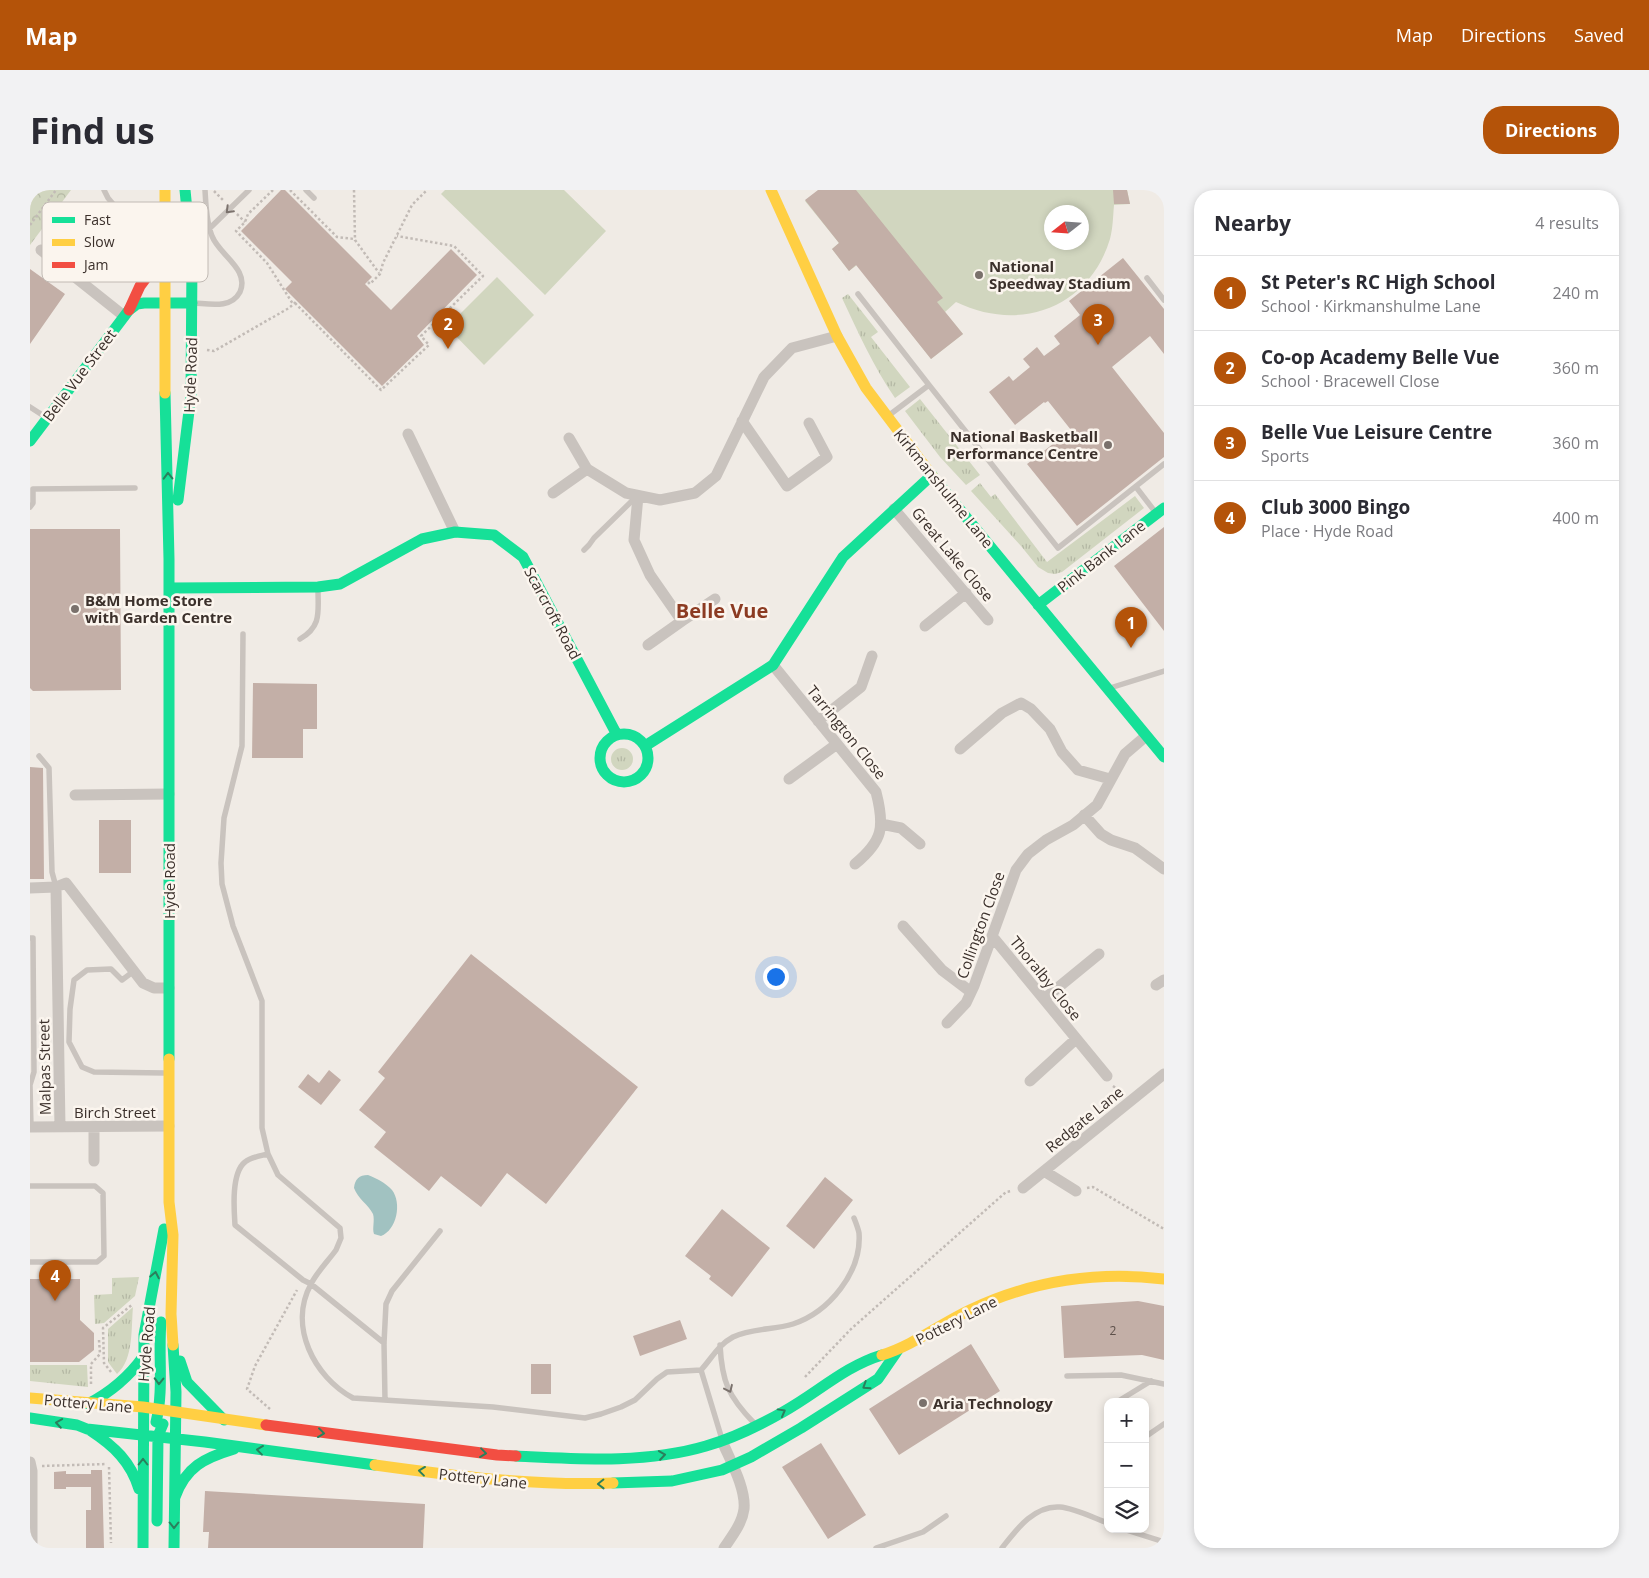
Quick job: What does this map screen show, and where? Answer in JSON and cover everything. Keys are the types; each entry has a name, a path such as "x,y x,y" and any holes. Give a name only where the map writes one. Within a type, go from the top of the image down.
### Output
{"main road":[{"name":"Kirkmanshulme Lane","path":"771,190 837,336 866,388 886,417 1164,757"},
{"name":"Belle Vue Street","path":"30,441 127,313 142,282"},
{"name":"Hyde Road","path":"165,282 164,377 170,559 169,1202 173,1235 171,1314 175,1412 174,1548"},
{"name":"Hyde Road","path":"170,559 190,404 191,282"},
{"path":"127,313 138,304 144,303 192,303"},
{"name":"Hyde Road","path":"167,456 174,409 177,351"},
{"path":"645,746 773,664 844,557 932,475"},
{"name":"Pink Bank Lane","path":"1038,605 1160,510"},
{"name":"Scarcroft Road","path":"170,588 318,587 340,584 422,539 455,532 494,535 523,557 617,735"},
{"path":"625,734 640,740 645,746 647,754 645,769 640,775 626,782 618,781 605,773 600,758 601,750 605,743 617,735 625,734"},
{"name":"Hyde Road","path":"143,1548 142,1435 144,1335 169,1202"},
{"name":"Pottery Lane","path":"30,1398 143,1407 224,1420 470,1452 543,1458 664,1456 722,1441 757,1425 784,1412 865,1360 898,1350 970,1310 1013,1293 1058,1281 1099,1276 1138,1276 1164,1279"},
{"path":"142,1435 150,1430 156,1422 159,1410 159,1341 163,1310 172,1281"},
{"path":"171,1314 184,1376 202,1399 224,1420"},
{"name":"Pottery Lane","path":"30,1418 87,1428 471,1478 530,1483 607,1484 672,1481 722,1470 751,1457 802,1428 878,1378 898,1350"},
{"path":"88,1404 116,1388 130,1375 143,1357"},
{"path":"157,1529 158,1436 166,1419 175,1412"},
{"path":"87,1428 107,1442 125,1459 137,1482 143,1511"},
{"path":"174,1501 182,1481 195,1465 217,1454 238,1447"}],"street":[{"path":"85,282 127,313"},
{"path":"569,438 588,470 626,493 660,500 695,493 716,476 764,377 792,348 837,336"},
{"path":"742,421 787,486 827,457 809,423"},
{"path":"408,434 455,532"},
{"path":"554,493 588,470"},
{"path":"638,496 634,540 650,575 682,621"},
{"name":"Great Lake Close","path":"894,509 988,620"},
{"path":"926,626 966,593"},
{"path":"648,645 715,599"},
{"path":"818,721 861,687 872,656"},
{"name":"Tarrington Close","path":"773,664 876,792 881,812 880,832 870,851 855,864"},
{"path":"960,749 1002,713 1021,703 1031,708 1050,729 1062,752 1078,770 1110,779"},
{"name":"Collington Close","path":"947,1022 966,1003 971,992 1016,870 1028,854 1046,840 1073,825 1097,805 1125,754 1146,736"},
{"path":"789,779 837,744"},
{"path":"75,795 169,794"},
{"path":"1084,815 1101,834 1111,840 1135,848 1164,869"},
{"path":"881,824 900,828 920,844"},
{"path":"30,888 56,887 66,883 144,983 152,987 169,988"},
{"name":"Malpas Street","path":"56,887 60,1127"},
{"path":"903,926 942,970 971,992"},
{"name":"Thoralby Close","path":"992,936 1107,1076"},
{"path":"1044,999 1099,954"},
{"name":"Thoralby Close","path":"1030,1081 1076,1039"},
{"name":"Redgate Lane","path":"1023,1188 1164,1074"},
{"name":"Birch Street","path":"31,1127 169,1126"},
{"path":"94,1128 94,1161"},
{"path":"1044,1171 1076,1191"},
{"path":"722,1441 740,1486 744,1509 737,1530 724,1548"},
{"path":"32,1548 32,1471 35,1464"}],"lane":[{"path":"104,190 111,202"},
{"path":"209,229 249,190"},
{"path":"306,190 314,198"},
{"path":"192,303 232,302 239,294 242,283 241,275 216,244 209,229 208,219"},
{"path":"1147,278 1164,300"},
{"path":"858,294 1058,548 1164,464"},
{"path":"886,417 929,385"},
{"path":"30,407 47,418"},
{"path":"1136,487 1160,510"},
{"path":"30,507 33,489 135,488"},
{"path":"584,550 638,496"},
{"path":"300,639 310,633 318,618 318,587"},
{"path":"243,634 242,746 224,818 221,862 222,884 233,926 262,1001 262,1128 268,1154 278,1176 340,1228 340,1244 311,1284 304,1302 303,1312 307,1342 315,1363 326,1377 353,1398 492,1407 585,1418 601,1414 635,1400 667,1372 701,1370 720,1345 734,1337 750,1332 784,1327 821,1310 836,1294 851,1272 858,1251 859,1232 854,1218"},
{"path":"1108,688 1164,671"},
{"path":"39,756 50,768 52,872 56,887"},
{"path":"30,938 33,938 34,1072 30,1085 31,1127"},
{"path":"134,971 122,980 111,969 86,970 74,980 70,1009 70,1042 82,1067 94,1072 170,1073"},
{"path":"268,1154 245,1162 240,1168 233,1206 235,1225 384,1343"},
{"path":"30,1186 95,1186 103,1193 104,1256 97,1262 30,1262"},
{"path":"385,1400 384,1343 386,1304 392,1291 440,1231"},
{"path":"720,1345 722,1369 727,1388 736,1403 757,1425"},
{"path":"701,1370 722,1441"},
{"path":"1067,1376 1121,1375 1164,1384"},
{"path":"1123,1398 1151,1381"},
{"path":"1149,1434 1164,1424"},
{"path":"1002,1548 1018,1527 1033,1515 1049,1507 1062,1507 1104,1522"},
{"path":"876,1548 923,1532 946,1516"},
{"path":"1136,1533 1164,1542"}],"path":[{"path":"47,202 56,190"},
{"path":"213,190 226,204"},
{"path":"273,190 248,214 245,222 236,231 267,263 295,303 381,390 429,345 421,336 483,276 454,246 396,236"},
{"path":"290,190 337,236 355,240"},
{"path":"354,190 355,240 380,274"},
{"path":"368,282 370,284 380,274 383,263 412,206 427,190"},
{"path":"263,192 266,196"},
{"path":"30,225 42,209"},
{"path":"236,213 245,222"},
{"path":"206,350 214,351 295,303"},
{"path":"1107,1076 1114,1087 1132,1099"},
{"path":"1076,1191 1093,1187 1164,1228"},
{"path":"799,1384 851,1329 1006,1192 1023,1188"},
{"path":"270,1411 270,1408 247,1389 255,1366 303,1280"},
{"path":"91,1391 91,1364 100,1354 103,1328 138,1300"},
{"path":"94,1340 101,1340"},
{"path":"101,1340 104,1363 112,1373"},
{"path":"35,1464 109,1464 111,1543"}],"green space":[{"path":"30,190 71,190 62,202 42,202 42,229 30,245"},
{"path":"445,190 564,190 606,231 545,295 441,194"},
{"name":"National Speedway Stadium","path":"819,190 1127,190 1130,204 1114,205 1110,239 1100,263 1086,282 1069,297 1049,308 1027,314 1004,315 980,311 956,302 945,312 963,334 931,359 857,265 849,271 832,249 839,243 805,201"},
{"path":"497,277 534,315 484,365 447,327"},
{"path":"848,294 878,332 871,337 910,387 895,398 873,361 842,298"},
{"path":"920,399 980,475 966,485 940,457 905,411"},
{"path":"980,483 991,497 995,494 1047,562 1135,496 1144,508 1062,572 1048,573 1038,567 971,491"},
{"path":"618,748 626,748 633,755 633,763 626,770 618,770 611,763 611,755"},
{"path":"139,1277 135,1296 104,1323 95,1324 94,1295 112,1294 112,1278"},
{"path":"133,1307 129,1352 122,1368 117,1374 108,1362 108,1329"},
{"path":"30,1365 87,1365 88,1387 30,1381"}],"water":[{"path":"368,1175 390,1187 397,1202 394,1222 391,1228 381,1236 374,1234 373,1214 354,1188 358,1178"}],"building":[{"path":"281,190 285,190 372,277 365,284 391,310 451,249 477,275 417,336 424,345 382,386 285,289 292,282 241,231"},
{"path":"818,190 856,190 943,298 937,302 963,334 931,359 856,265 849,271 832,249 839,243 805,200"},
{"path":"1113,190 1127,190 1130,204 1114,204"},
{"path":"1123,258 1164,309 1164,354 1150,336 1112,367 1164,433 1164,457 1077,526 1027,464 1071,430 1048,401 1044,402 1015,425 989,392 1009,376 1013,381 1030,367 1023,359 1037,347 1044,356 1060,344 1054,336 1080,315 1069,301"},
{"path":"30,269 42,278 42,282 48,282 65,294 30,344"},
{"path":"1164,527 1164,631 1114,566"},
{"name":"B&M Home Store with Garden Centre","path":"30,529 120,529 121,690 33,691 30,688"},
{"path":"253,683 317,684 317,729 303,729 303,758 252,758"},
{"path":"30,767 43,768 44,879 30,879"},
{"path":"99,820 131,820 131,873 99,873"},
{"path":"471,954 638,1087 546,1204 507,1173 481,1207 441,1176 429,1191 374,1147 386,1132 359,1110 385,1078 378,1072"},
{"path":"329,1070 341,1080 321,1105 298,1087 308,1074 319,1083"},
{"path":"825,1177 853,1200 814,1249 786,1226"},
{"path":"722,1209 770,1248 732,1297 709,1279 711,1276 685,1256"},
{"path":"30,1279 80,1279 80,1320 94,1333 94,1350 79,1362 30,1362"},
{"path":"1138,1301 1164,1306 1164,1360 1142,1355 1064,1358 1061,1306"},
{"path":"680,1320 687,1339 640,1356 633,1336"},
{"path":"971,1344 1000,1391 899,1455 869,1409"},
{"path":"531,1364 551,1364 551,1394 531,1394"},
{"path":"821,1443 866,1515 828,1539 782,1467"},
{"path":"91,1470 102,1470 104,1548 86,1548 86,1510 91,1510 91,1487 54,1489 54,1472 66,1471 66,1474 91,1474"},
{"path":"205,1491 425,1504 423,1548 208,1548 209,1532 203,1532"}],"traffic: fast":[{"path":"185,190 186,202"},
{"path":"178,500 191,395 192,282"},
{"path":"30,441 129,310 137,304 144,303 192,303"},
{"path":"165,393 169,559 169,1059"},
{"path":"645,746 773,665 843,557 932,475"},
{"path":"933,477 1164,757"},
{"path":"1038,605 1164,508"},
{"path":"170,588 318,587 340,584 422,539 455,532 494,535 523,557 617,735"},
{"path":"624,734 633,736 641,741 646,749 648,758 646,767 641,775 633,780 624,782 615,780 607,775 602,767 600,758 602,749 607,741 615,736 624,734"},
{"path":"143,1548 144,1335 164,1229"},
{"path":"156,1422 160,1398 161,1322"},
{"path":"173,1345 176,1392 174,1548"},
{"path":"613,1483 672,1481 722,1470 751,1457 878,1379 898,1350"},
{"path":"516,1456 588,1459 636,1458 683,1452 706,1446 735,1436 765,1422 856,1366 882,1355"},
{"path":"88,1404 118,1384 143,1357"},
{"path":"180,1361 187,1382 224,1420"},
{"path":"30,1418 77,1425 87,1429 205,1442 375,1465"},
{"path":"157,1521 158,1436 163,1424"},
{"path":"91,1431 121,1456 136,1479 139,1489"},
{"path":"175,1497 185,1478 197,1465 214,1456 234,1449"}],"traffic: slow":[{"path":"165,190 165,202"},
{"path":"771,190 837,336 866,388 933,477"},
{"path":"165,282 165,393"},
{"path":"169,1059 169,1202 173,1235 171,1314 173,1345"},
{"path":"882,1355 905,1346 970,1310 993,1300 1041,1285 1114,1276 1164,1279"},
{"path":"30,1398 143,1407 266,1425"},
{"path":"375,1465 523,1482 613,1483"}],"traffic: jam":[{"path":"129,310 143,282"},
{"path":"266,1425 516,1456"}],"place":[{"name":"National Speedway Stadium","path":"979,275"},
{"name":"Belle Vue Leisure Centre","path":"1098,345"},
{"name":"Co-op Academy Belle Vue","path":"448,349"},
{"name":"National Basketball Performance Centre","path":"1108,445"},
{"name":"B&M Home Store with Garden Centre","path":"75,609"},
{"name":"St Peter's RC High School","path":"1131,648"},
{"name":"Club 3000 Bingo","path":"55,1301"},
{"name":"Aria Technology","path":"923,1403"}],"district":[{"name":"Belle Vue","path":"722,610"}]}
